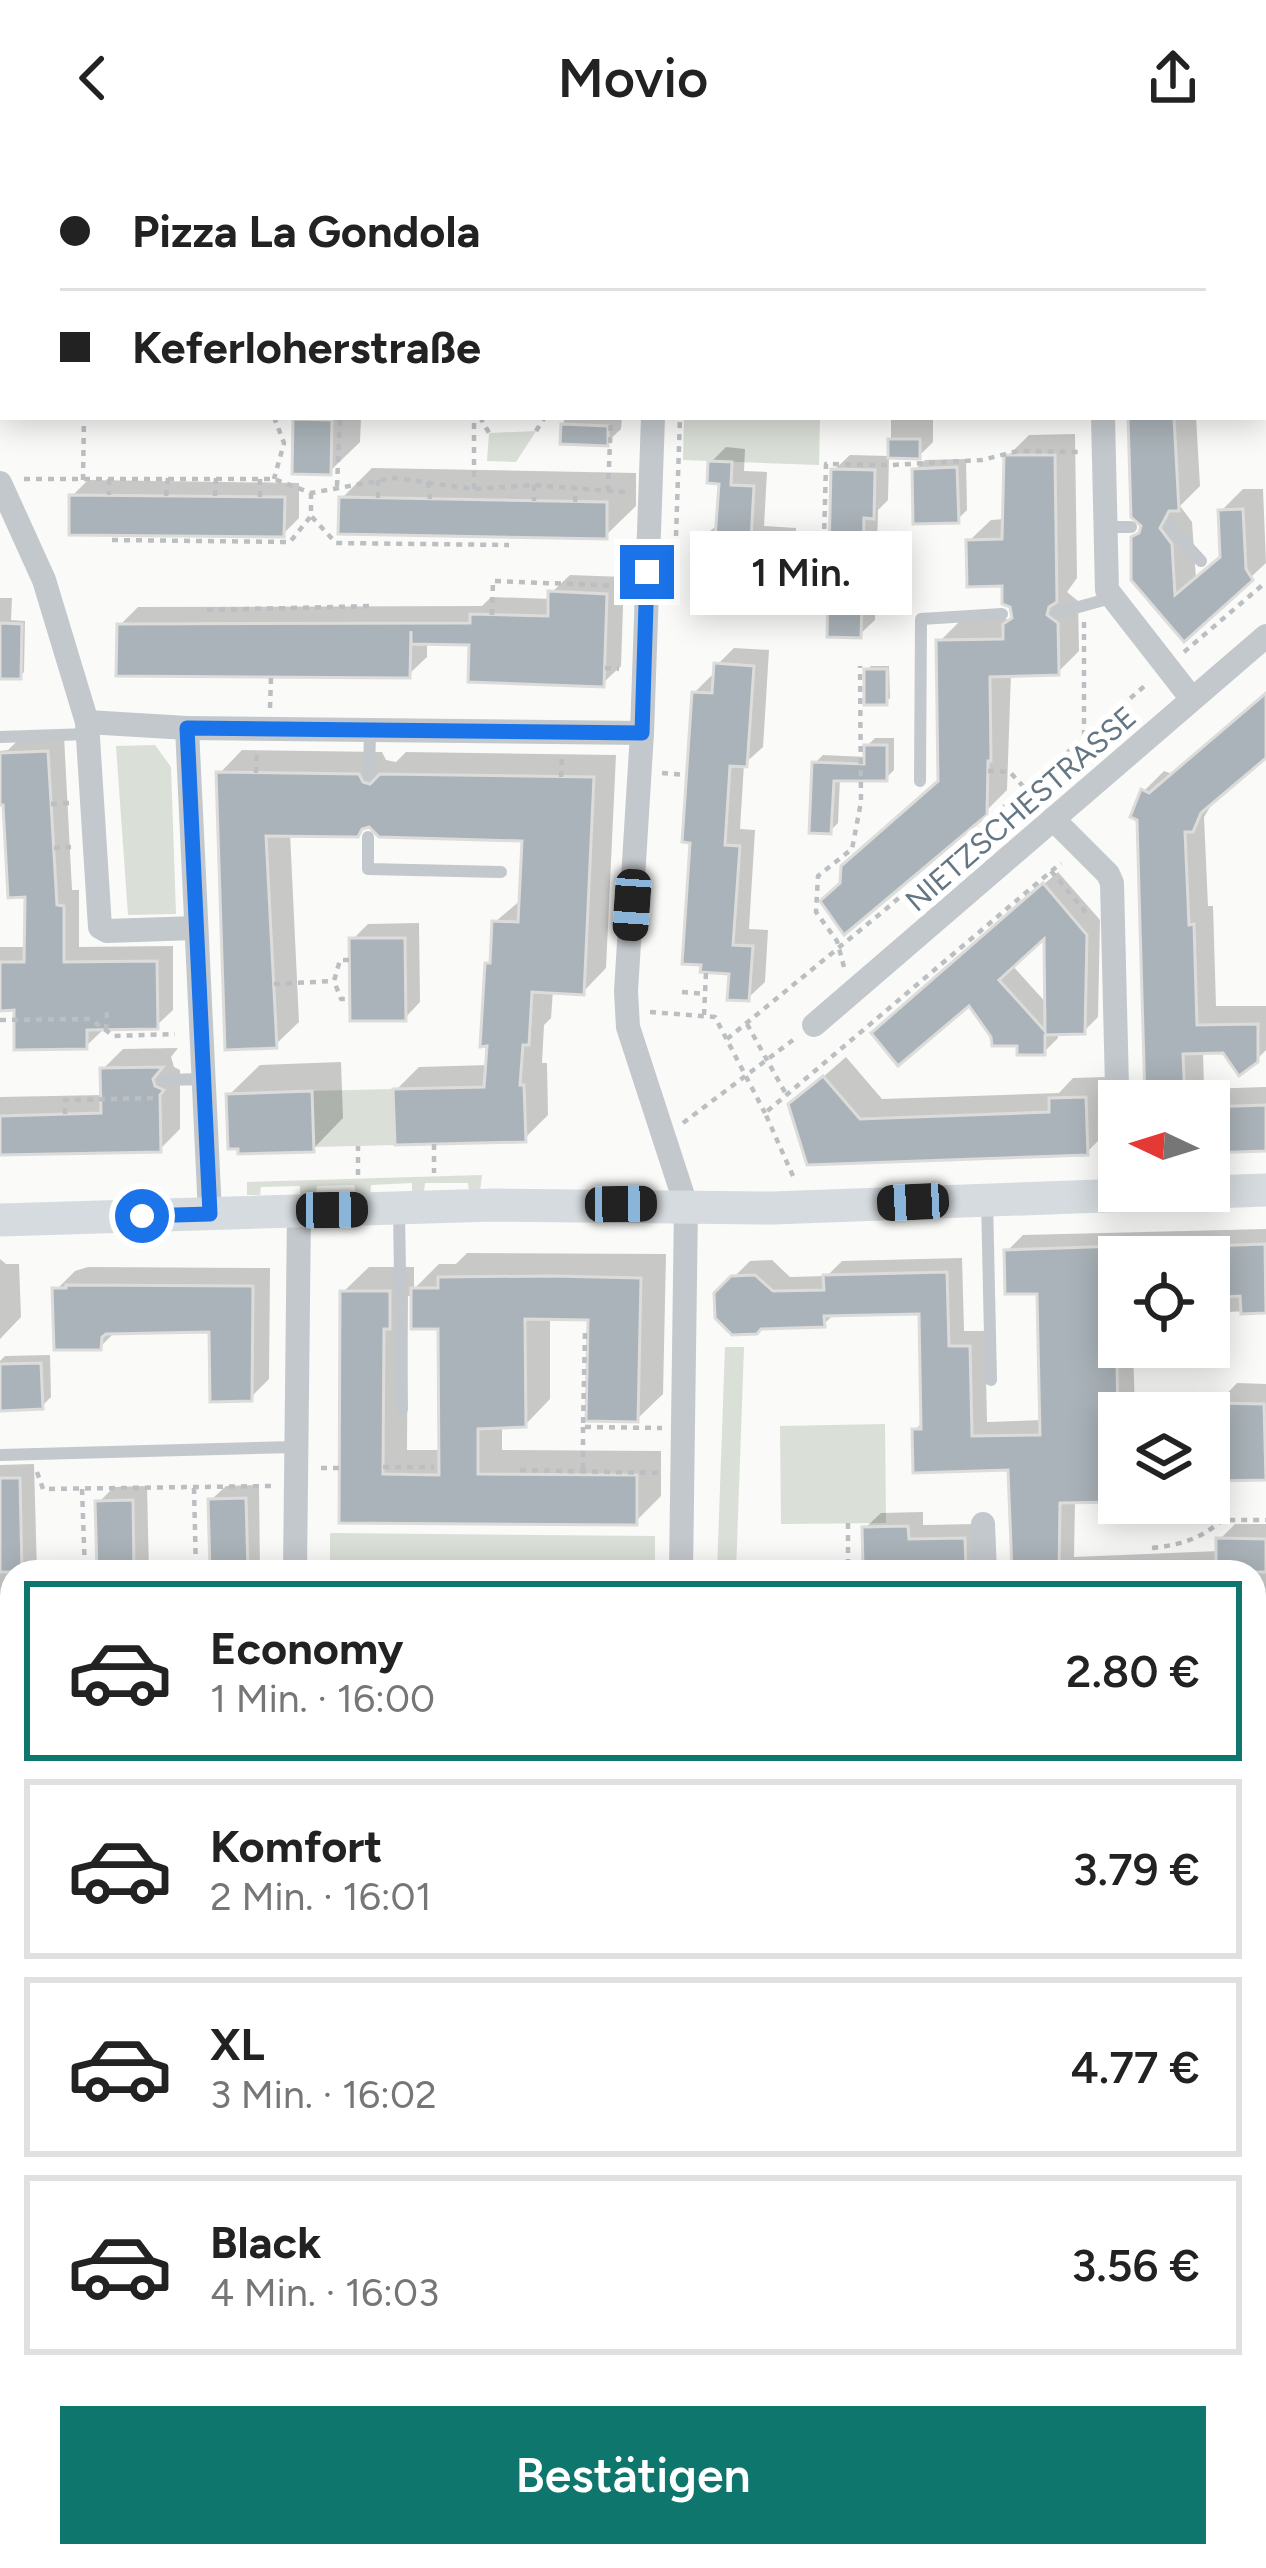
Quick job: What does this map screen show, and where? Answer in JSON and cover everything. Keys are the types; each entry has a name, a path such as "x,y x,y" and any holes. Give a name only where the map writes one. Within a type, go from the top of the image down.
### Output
{"main road":[{"path":"0,1220 399,1208 773,1208 987,1199 1098,1187"},
{"path":"1230,1189 1266,1190"}],"street":[{"path":"653,420 627,1009 628,1027 686,1205 681,1560"},
{"path":"1103,420 1118,527 1107,590 1192,699"},
{"path":"8,481 44,580 87,728 100,927 107,932 195,928"},
{"name":"NIETZSCHESTRASSE","path":"814,1025 1266,636"},
{"path":"87,728 642,733"},
{"path":"187,728 210,1214"},
{"path":"1053,819 1112,883 1117,1080"},
{"path":"299,1210 295,1447 305,1560"},
{"path":"983,1524 984,1560"}],"lane":[{"path":"1170,526 1201,561"},
{"path":"1058,613 1112,597"},
{"path":"920,781 921,620 1003,614"},
{"path":"0,737 87,728"},
{"path":"369,774 370,730"},
{"path":"368,837 368,869 501,872"},
{"path":"163,1079 204,1088"},
{"path":"987,1199 991,1380"},
{"path":"399,1208 402,1409"},
{"path":"0,1455 295,1447"}],"path":[{"path":"83,479 84,420"},
{"path":"274,479 288,443 276,420"},
{"path":"337,486 340,420"},
{"path":"474,489 477,420"},
{"path":"479,420 489,433"},
{"path":"536,431 543,420"},
{"path":"608,491 611,420"},
{"path":"822,613 826,464 982,460 1018,451 1104,452"},
{"path":"166,496 168,478"},
{"path":"215,496 216,478"},
{"path":"8,481 274,479 311,493 394,478 474,489 534,485 650,492"},
{"path":"109,479 109,495"},
{"path":"260,479 260,496"},
{"path":"378,480 378,498"},
{"path":"428,482 430,499"},
{"path":"534,485 534,501"},
{"path":"487,488 487,500"},
{"path":"575,502 576,489"},
{"path":"112,540 290,542 311,516 311,493"},
{"path":"311,516 336,543 509,545"},
{"path":"492,614 493,581 630,586"},
{"path":"727,1039 1266,582"},
{"path":"207,610 374,606"},
{"path":"1084,608 1084,736"},
{"path":"844,968 839,948 816,912 818,876 852,849 861,802 860,666"},
{"path":"604,668 625,669"},
{"path":"270,708 271,678"},
{"path":"988,771 1010,772 1053,819"},
{"path":"661,773 686,775"},
{"path":"765,1113 1073,853"},
{"path":"1051,871 1091,917"},
{"path":"349,960 340,960 334,982 341,999 349,999"},
{"path":"704,1016 706,973"},
{"path":"274,984 334,982"},
{"path":"682,992 705,994"},
{"path":"56,1020 57,1010"},
{"path":"106,1030 107,1010"},
{"path":"650,1013 716,1017 748,1074 793,1176"},
{"path":"0,1020 90,1019 114,1036 202,1033"},
{"path":"747,1024 787,1096"},
{"path":"663,1136 814,1025"},
{"path":"65,1114 65,1100 131,1101 204,1088"},
{"path":"434,1144 434,1173"},
{"path":"358,1146 358,1175"},
{"path":"583,1471 585,1333"},
{"path":"583,1426 662,1428"},
{"path":"31,1454 44,1490 272,1486"},
{"path":"383,1467 434,1467"},
{"path":"316,1468 339,1468"},
{"path":"520,1470 660,1473"},
{"path":"194,1487 196,1560"},
{"path":"82,1489 85,1560"},
{"path":"1152,1549 1180,1545 1206,1534 1222,1520 1266,1520"},
{"path":"848,1523 848,1560"}],"shaded area":[{"path":"684,420 820,420 819,465 683,460"},
{"path":"536,431 516,462 487,461 489,433"},
{"path":"155,745 171,767 176,914 128,915 116,746"},
{"path":"393,1089 395,1145 314,1147 312,1091"},
{"path":"482,1175 480,1192 469,1192 468,1183 425,1183 424,1191 412,1192 412,1183 371,1185 370,1194 356,1194 354,1185 317,1186 316,1194 300,1194 300,1186 261,1187 260,1195 247,1195 247,1182"},
{"path":"725,1347 744,1347 736,1560 717,1560"},
{"path":"885,1424 886,1523 781,1524 780,1426"},
{"path":"330,1533 655,1536 655,1560 330,1560"}],"building":[{"path":"293,420 332,420 331,475 292,474"},
{"path":"1128,420 1174,420 1179,511 1169,511 1160,528 1172,544 1175,595 1220,557 1218,510 1243,509 1246,569 1253,580 1184,642 1131,580 1131,537 1141,526 1131,517"},
{"path":"561,424 608,426 608,446 560,444"},
{"path":"888,439 920,439 920,459 888,458"},
{"path":"1004,455 1055,455 1057,602 1047,615 1058,623 1059,675 990,677 987,815 844,935 820,901 840,883 841,866 938,781 936,640 1003,639 1003,624 1012,618 1010,607 1002,604 1002,586 967,587 966,540 1002,539"},
{"path":"708,461 732,462 731,485 754,486 751,540 782,541 780,587 696,582 698,537 715,538 719,484 707,483"},
{"path":"957,467 959,523 913,524 912,469"},
{"path":"831,469 875,470 874,519 864,518 861,638 827,637"},
{"path":"69,495 285,497 284,537 69,535"},
{"path":"339,497 607,502 607,539 338,534"},
{"path":"548,591 607,594 604,687 468,682 469,645 411,644 411,631 410,678 116,676 117,624 470,623 470,614 548,616"},
{"path":"0,623 22,624 21,679 0,679"},
{"path":"714,663 754,666 747,767 730,766 725,845 740,846 733,945 753,946 749,1001 727,1000 729,974 700,972 701,965 682,964 690,843 682,842 692,692 712,693"},
{"path":"864,669 887,669 887,705 864,705"},
{"path":"1266,693 1266,758 1201,813 1193,832 1185,832 1197,1025 1258,1024 1258,1062 1239,1076 1223,1053 1183,1054 1184,1080 1144,1080 1137,820 1130,817 1141,789 1149,793"},
{"path":"864,745 887,745 887,781 834,781 831,834 809,833 812,762 864,764"},
{"path":"48,751 57,905 64,906 64,962 157,961 158,1029 87,1030 87,1049 14,1050 14,1010 0,1011 0,962 24,962 25,897 8,898 0,753"},
{"path":"216,772 359,774 370,784 380,774 594,777 584,995 532,992 529,1045 523,1045 520,1085 524,1085 526,1142 395,1145 393,1089 484,1087 487,1046 480,1047 485,963 490,963 492,921 518,922 522,841 379,837 369,827 358,837 266,836 277,1048 225,1050"},
{"path":"1043,883 1087,935 1085,1034 1045,1035 1045,1055 1017,1055 1017,1046 992,1046 991,1037 969,1006 898,1066 871,1033","holes":["1044,939 1045,1031 999,980"]},
{"path":"349,938 405,938 406,1021 350,1021"},
{"path":"163,1067 153,1079 164,1090 160,1095 161,1152 0,1155 0,1116 101,1113 100,1068"},
{"path":"823,1076 860,1119 1049,1112 1049,1098 1086,1097 1088,1155 807,1165 788,1104"},
{"path":"312,1091 314,1152 238,1154 238,1149 228,1149 226,1094"},
{"path":"1266,1105 1266,1151 1230,1152 1230,1106"},
{"path":"1265,1244 1266,1313 1241,1314 1240,1296 1230,1297 1230,1245"},
{"path":"1098,1247 1098,1368 1117,1368 1117,1392 1098,1392 1098,1502 1060,1503 1059,1560 1012,1560 1008,1470 913,1473 912,1429 921,1429 919,1314 824,1316 825,1327 732,1335 715,1318 714,1293 731,1276 755,1275 773,1291 824,1290 823,1275 947,1272 949,1346 970,1346 972,1436 1040,1435 1037,1294 1005,1294 1004,1250"},
{"path":"438,1277 641,1278 638,1422 586,1421 588,1320 525,1319 526,1427 478,1429 478,1474 637,1475 637,1525 339,1523 340,1291 390,1291 390,1329 384,1329 383,1474 439,1475 438,1329 411,1329 411,1288 438,1288"},
{"path":"253,1286 252,1401 210,1402 209,1332 106,1334 101,1350 54,1350 52,1288"},
{"path":"41,1363 43,1409 0,1411 0,1364"},
{"path":"1230,1403 1264,1404 1266,1480 1230,1481"},
{"path":"0,1478 20,1478 22,1560 0,1560"},
{"path":"246,1498 248,1560 210,1560 208,1499"},
{"path":"133,1500 134,1560 97,1560 95,1501"},
{"path":"908,1526 909,1539 965,1538 966,1560 863,1560 862,1527"},
{"path":"1216,1538 1266,1539 1266,1560 1216,1560"}],"route":[{"path":"142,1216 210,1214 187,728 642,733 647,572"}]}
